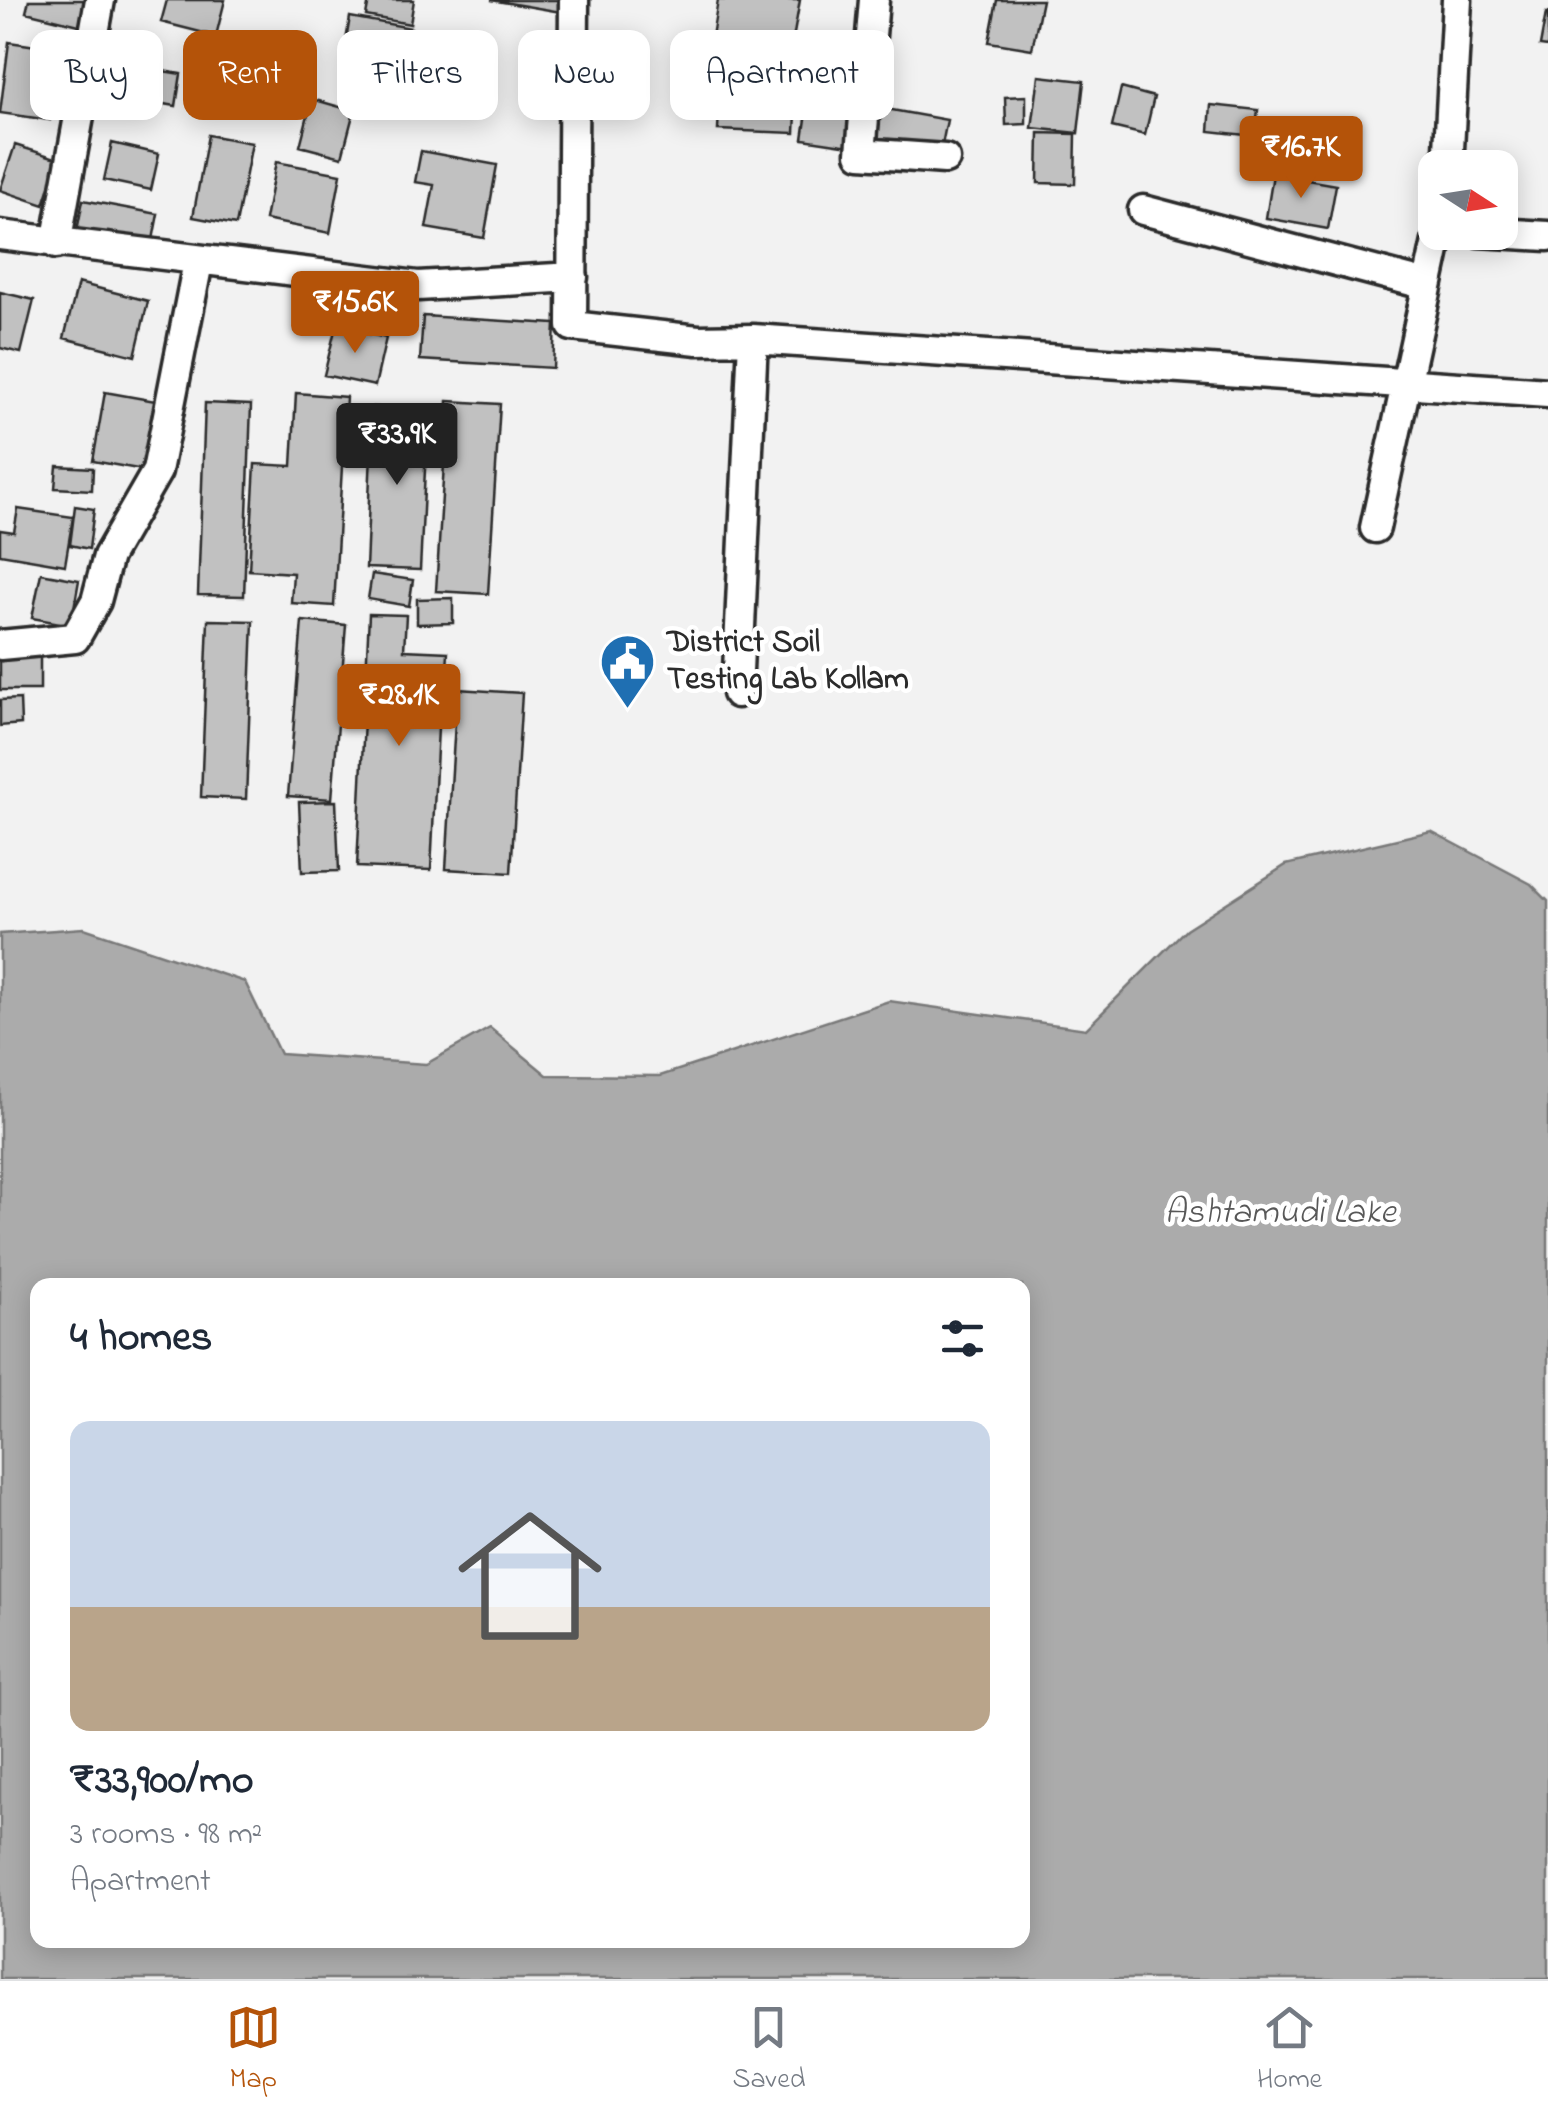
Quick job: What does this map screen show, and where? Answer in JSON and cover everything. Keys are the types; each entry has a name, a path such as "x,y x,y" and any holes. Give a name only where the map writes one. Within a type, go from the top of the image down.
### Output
{"street":[{"path":"56,244 100,0"},
{"path":"574,0 572,326 698,340 753,339 1548,392"},
{"path":"874,0 861,153 945,159"},
{"path":"1449,150 1457,0"},
{"path":"1143,210 1427,285"},
{"path":"1518,234 1548,236"},
{"path":"0,236 418,286 573,277"},
{"path":"1374,528 1435,250"},
{"path":"0,646 75,638 96,601 108,556 157,470 198,262"},
{"path":"737,693 753,339"}],"water":[{"name":"Ashtamudi Lake","path":"1431,831 1531,884 1548,901 1548,1979 0,1979 0,934 84,928 245,982 280,1054 426,1064 490,1028 547,1075 660,1076 889,1001 1086,1029 1186,929 1286,865"}],"building":[{"path":"29,0 89,0 83,26 26,12"},
{"path":"167,0 225,0 218,30 192,30 161,22"},
{"path":"369,0 414,0 410,24 366,16"},
{"path":"491,0 563,0 561,12"},
{"path":"718,0 800,0 795,30 713,30"},
{"path":"997,0 1042,0 1032,49 989,42"},
{"path":"1548,13 1548,47 1540,46"},
{"path":"350,17 411,28 411,30 348,30"},
{"path":"9,42 30,45 30,117 0,113"},
{"path":"163,71 181,74 176,106 163,104"},
{"path":"1039,76 1084,81 1078,133 1032,128"},
{"path":"1121,88 1154,97 1145,135 1112,127"},
{"path":"1026,96 1026,124 1006,125 1005,97"},
{"path":"317,100 337,106 337,120 352,120 342,157 300,146 307,120 317,120"},
{"path":"1211,105 1258,110 1255,136 1209,131"},
{"path":"894,110 947,120 940,155 875,143 879,120 894,120"},
{"path":"718,120 796,120 795,133 718,130"},
{"path":"806,120 854,120 850,146 803,139"},
{"path":"1039,133 1076,134 1075,184 1038,183"},
{"path":"208,135 252,143 236,225 193,217"},
{"path":"112,143 159,154 151,190 104,180"},
{"path":"15,145 59,159 44,205 0,190"},
{"path":"421,151 497,165 484,238 426,228 434,185 415,182"},
{"path":"276,162 341,174 330,233 265,220"},
{"path":"1273,174 1336,185 1328,229 1266,218"},
{"path":"83,200 158,214 151,250 76,236"},
{"path":"78,283 148,301 135,356 64,338"},
{"path":"0,292 34,300 21,353 0,348"},
{"path":"423,316 555,324 553,368 420,360"},
{"path":"336,326 386,338 375,386 324,375"},
{"path":"105,392 161,402 149,471 93,461"},
{"path":"296,393 346,397 334,606 291,603 293,573 249,570 255,464 292,466"},
{"path":"448,401 500,404 488,594 436,591"},
{"path":"205,403 251,405 244,596 198,595"},
{"path":"373,407 428,409 420,570 366,568"},
{"path":"57,466 93,468 92,490 55,488"},
{"path":"75,506 94,509 89,549 70,545"},
{"path":"18,509 73,517 65,565 0,554 0,530 14,532"},
{"path":"41,573 79,580 71,625 32,618"},
{"path":"372,574 413,580 409,606 368,599"},
{"path":"453,598 453,623 417,624 417,599"},
{"path":"369,614 406,615 404,650 448,652 446,687 440,687 431,870 357,867"},
{"path":"208,620 253,621 246,799 201,797"},
{"path":"302,621 346,625 332,799 288,796"},
{"path":"0,653 40,654 40,690 0,690"},
{"path":"457,689 522,693 511,873 446,869"},
{"path":"20,699 21,724 0,726 0,700"},
{"path":"336,801 339,871 302,872 299,802"}],"place":[{"name":"District Soil Testing Lab Kollam","path":"628,710"}]}
